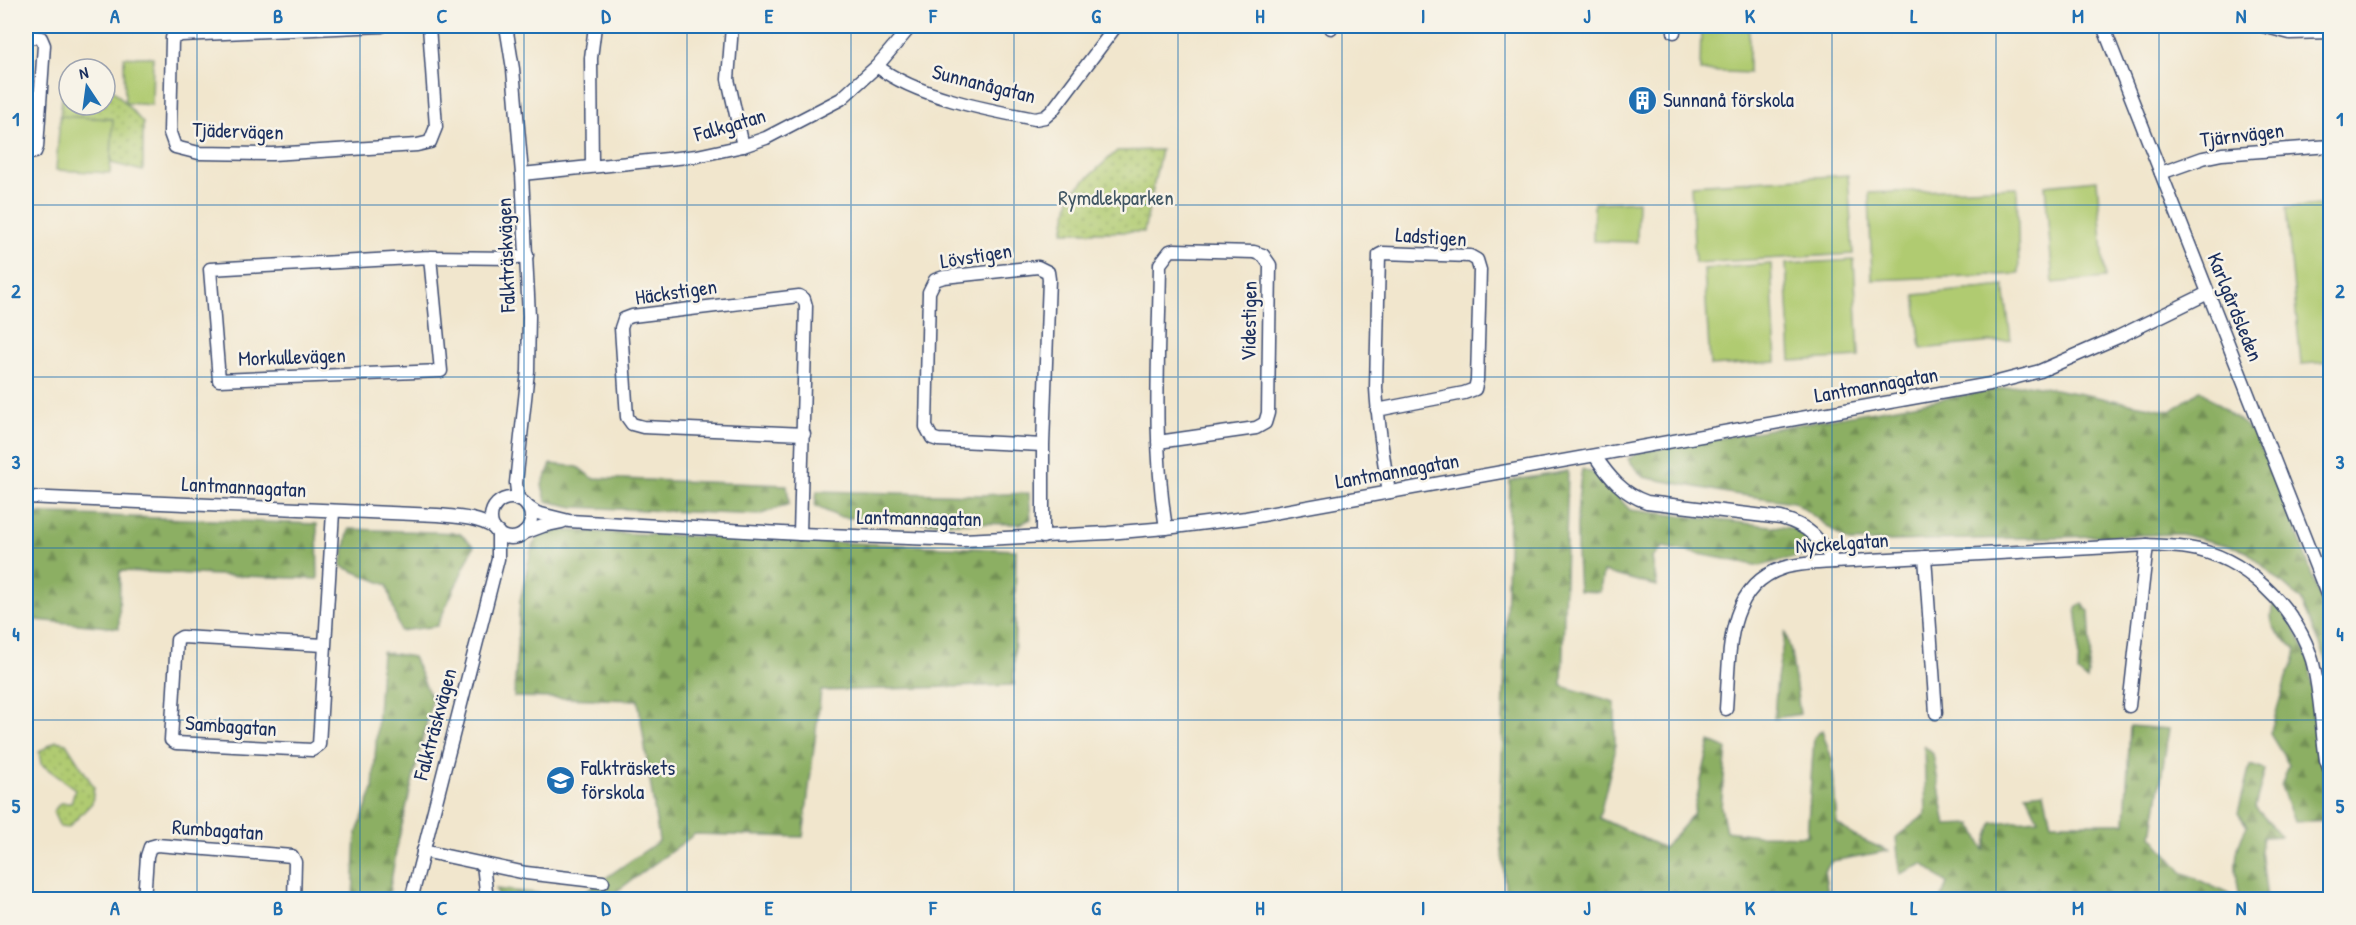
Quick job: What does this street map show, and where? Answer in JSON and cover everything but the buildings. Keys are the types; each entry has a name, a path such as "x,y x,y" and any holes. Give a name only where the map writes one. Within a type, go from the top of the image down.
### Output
{"street":[{"name":"Tjädervägen","path":"382,26 181,35 172,38 170,133 175,147 199,153 272,154 417,145 430,142 436,127 429,26"},
{"name":"Falkträskvägen","path":"506,26 513,69 527,255 528,371 512,503"},
{"path":"592,166 591,58 595,26"},
{"path":"732,26 728,79 742,146"},
{"path":"893,26 908,30"},
{"name":"Sunnanågatan","path":"877,66 892,78 939,95 1035,118 1045,117 1052,111 1116,26"},
{"name":"Karlgårdsleden","path":"2103,26 2331,602"},
{"path":"2263,26 2290,33 2331,32"},
{"name":"Falkgatan","path":"522,174 697,156 742,146 776,133 841,99 877,66 908,30"},
{"path":"26,36 41,38 44,45 38,147 35,152 26,154"},
{"name":"Tjärnvägen","path":"2162,173 2222,153 2331,146"},
{"name":"Videstigen","path":"1158,442 1256,428 1265,423 1268,413 1270,265 1263,255 1254,252 1174,250 1170,251 1160,264 1158,442 1160,489 1166,528"},
{"name":"Ladstigen","path":"1377,410 1475,389 1480,270 1476,260 1470,256 1383,253 1379,255 1377,410 1389,492"},
{"name":"Morkullevägen","path":"430,257 441,371 219,380 210,269 430,257 512,258 527,255"},
{"name":"Lövstigen","path":"1043,445 938,440 928,433 926,427 928,292 935,280 944,277 1038,267 1047,272 1049,279 1043,445 1043,537"},
{"name":"Lantmannagatan","path":"460,517 479,514 512,503 537,513 569,521 800,534 963,540 1166,528 1246,518 1990,384 2030,374 2118,337 2208,293"},
{"name":"Häckstigen","path":"800,534 804,434 806,306 804,299 799,296 632,316 624,319 621,328 627,417 632,424 643,427 804,434"},
{"path":"1595,456 1614,481 1631,496 1647,502 1781,518 1798,523 1818,537 1834,562"},
{"name":"Lantmannagatan","path":"26,497 460,517 485,522 496,530 519,535 543,526 569,521"},
{"path":"512,503 531,519 530,525 498,560 496,530 491,517 512,503"},
{"path":"324,645 333,512"},
{"path":"2129,706 2147,545"},
{"name":"Nyckelgatan","path":"1726,709 1733,626 1738,608 1765,575 1785,567 1834,562 2147,545 2190,548 2217,557 2239,568 2264,586 2283,606 2300,632 2312,660 2326,760 2331,771"},
{"path":"1925,557 1936,713"},
{"name":"Falkträskvägen","path":"411,900 498,560"},
{"name":"Sambagatan","path":"182,638 324,645 319,745 312,750 176,744 171,740 177,640 182,638"},
{"name":"Rumbagatan","path":"144,900 147,856 150,847 157,845 292,856 296,862 294,900"},
{"path":"423,851 526,873 603,882"},
{"path":"483,864 487,900"}],"green space":[{"path":"1701,26 1749,26 1749,73 1700,71"},
{"path":"124,57 153,57 152,105 125,103"},
{"path":"117,94 143,123 143,171 111,163 113,119 78,117 117,117"},
{"path":"60,117 113,119 110,173 56,170"},
{"name":"Rymdlekparken","path":"1161,150 1144,232 1063,232 1071,193 1117,151"},
{"path":"1848,175 1853,254 1695,263 1691,185"},
{"path":"2097,180 2105,278 2053,283 2045,185"},
{"path":"2017,187 2019,274 1872,280 1869,193"},
{"path":"1638,201 1637,242 1593,241 1594,203"},
{"path":"2330,204 2330,362 2301,364 2286,208"},
{"path":"1854,260 1859,357 1791,361 1786,264"},
{"path":"1771,264 1776,362 1710,366 1704,269"},
{"path":"2004,286 2011,340 1921,349 1915,295"},
{"path":"2028,384 2171,411 2200,390 2252,431 2282,490 2330,626 2330,668 2301,600 2245,550 2181,534 1849,542 1794,502 1733,494 1643,477 1628,459 1640,452"},
{"path":"551,464 578,467 592,478 787,485 789,504 759,515 574,507 546,501 542,485"},
{"path":"1582,469 1598,475 1630,510 1798,529 1816,552 1760,566 1663,547 1652,558 1657,586 1603,572 1600,592 1579,591 1577,530"},
{"path":"1568,471 1562,686 1615,702 1615,752 1599,818 1664,848 1693,814 1710,742 1727,749 1721,807 1726,831 1757,835 1807,836 1814,737 1822,730 1832,760 1837,823 1854,836 1888,851 1832,861 1824,871 1829,899 1506,899 1500,828 1510,481"},
{"path":"817,491 979,495 1029,493 1031,519 1020,524 907,522 839,517 815,506"},
{"path":"26,513 317,524 318,579 120,571 119,628 26,619"},
{"path":"349,529 459,533 474,546 437,626 400,631 387,585 341,566"},
{"path":"551,530 1016,550 1014,685 821,691 803,837 695,834 606,899 499,899 496,889 578,897 659,841 638,700 514,697 520,601 532,546 540,535"},
{"path":"2274,601 2291,622 2309,659 2329,820 2294,822 2281,786 2289,765 2270,734 2287,675 2293,665 2296,649 2279,634 2272,624"},
{"path":"2082,604 2089,611 2091,652 2087,680 2078,673 2079,634 2076,608"},
{"path":"1785,631 1791,652 1800,714 1774,718 1777,679"},
{"path":"382,652 413,657 432,700 397,846 388,899 353,899 356,835 373,789"},
{"path":"2130,726 2169,729 2152,836 2182,872 2239,899 1941,899 1947,883 1923,864 1900,874 1896,837 1926,814 1924,746 1933,754 1946,825 1972,824 1984,850 1992,823 2038,819 2026,794 2044,792 2051,823 2125,823"},
{"path":"56,741 66,743 94,787 92,803 68,828 60,827 53,812 60,803 71,803 75,789 41,764 39,752"},
{"path":"2250,765 2265,770 2255,807 2281,836 2263,837 2261,850 2267,899 2240,899 2237,879 2237,853 2247,826 2238,813"}],"place":[{"name":"Sunnanå förskola","path":"1642,100"},
{"name":"Falkträskets förskola","path":"560,780"}]}
